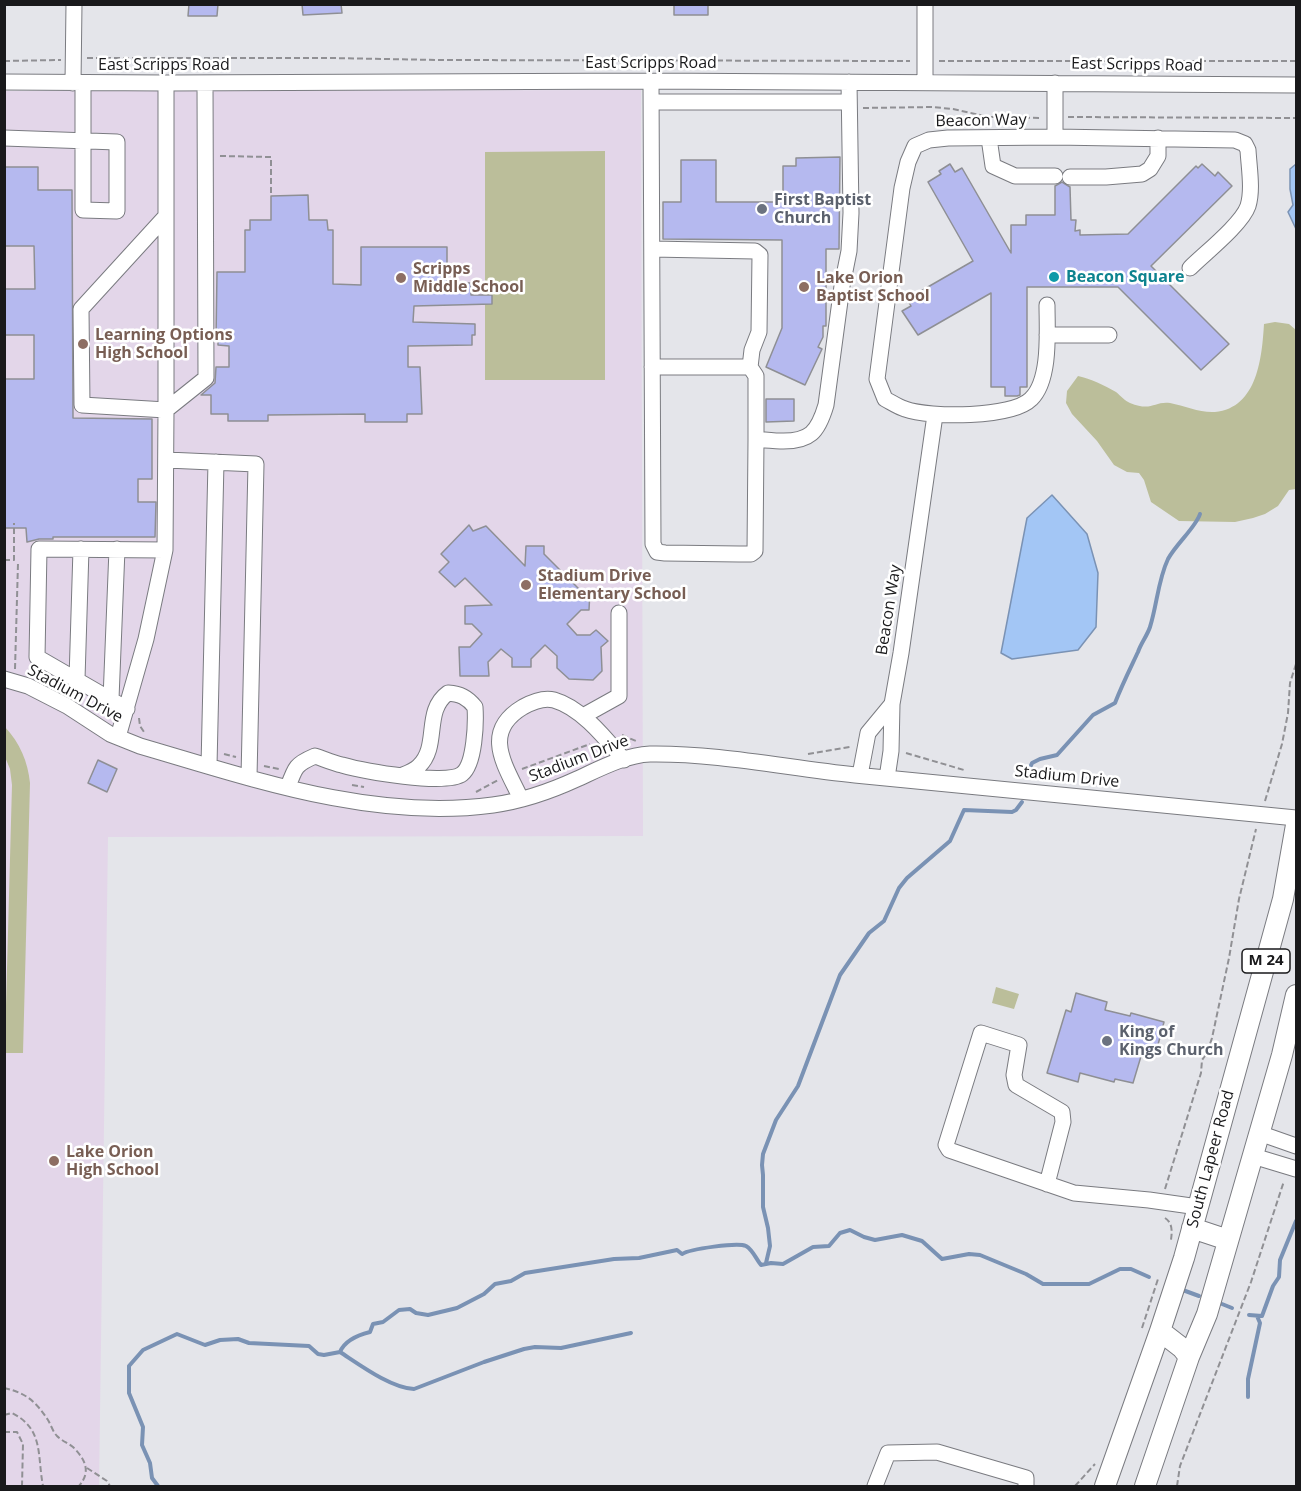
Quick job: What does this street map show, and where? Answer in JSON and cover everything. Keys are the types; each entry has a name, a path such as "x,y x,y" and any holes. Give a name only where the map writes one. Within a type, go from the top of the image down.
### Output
{"main road":[{"name":"South Lapeer Road","path":"1105,1486 1160,1331 1170,1283 1192,1228 1283,899 1296,825"},
{"name":"M 24","path":"1144,1486 1189,1357 1207,1314 1282,1055 1296,995"},
{"path":"1192,1228 1228,1240"},
{"path":"1160,1331 1182,1348 1189,1357"}],"street":[{"path":"4,138 83,142 117,142 117,211 83,210 83,142 78,83 73,59 74,4"},
{"path":"925,4 925,82"},
{"path":"651,81 652,544 657,552 751,554 755,551 756,376 750,367 752,350 759,332 760,255 755,251 652,249"},
{"name":"East Scripps Road","path":"4,82 651,81 1296,85"},
{"path":"756,441 802,440 813,433 820,423 826,405 849,251 851,213 849,82"},
{"path":"118,737 146,639 165,550 167,460 166,83"},
{"path":"166,216 81,309 82,405 166,410 206,378 205,83"},
{"path":"1055,83 1055,137"},
{"path":"652,102 849,105"},
{"name":"Beacon Way","path":"1047,305 1047,335 1042,378 1031,399 1016,408 994,413 934,415 905,409 885,399 877,379 902,188 908,162 915,146 929,140 1055,137 1235,140 1245,144 1248,150 1250,197 1247,208 1240,220 1190,268"},
{"path":"989,138 993,166 1015,176 1055,176"},
{"path":"1070,177 1142,174 1150,169 1158,156 1158,138"},
{"path":"1047,335 1109,335"},
{"path":"652,367 750,367"},
{"name":"Beacon Way","path":"887,778 891,751 892,704 903,641 934,415"},
{"path":"167,460 256,464 249,777"},
{"path":"209,766 216,462"},
{"path":"127,709 38,657 39,549 165,550"},
{"path":"77,679 81,549"},
{"path":"111,699 117,549"},
{"path":"582,716 619,696 619,614"},
{"name":"Stadium Drive","path":"10,674 67,706 98,728 140,746 288,787 331,797 399,807 470,807 521,800 624,760 646,754 693,756 887,778 1296,818"},
{"path":"288,787 295,768 301,762 315,756 341,765 403,775 448,779 460,776 467,769 473,746 476,718 475,707 470,700 460,694 448,693 439,699 432,718 429,749 420,766 403,775"},
{"path":"521,800 500,755 499,732 512,714 534,701 553,700 582,716 624,760"},
{"name":"Beacon Way","path":"860,775 868,733 892,704"},
{"path":"1047,1184 1063,1122 1062,1112 1016,1084 1014,1075 1019,1045 981,1033 946,1148 1047,1184 1082,1195 1198,1207"},
{"path":"1260,1132 1296,1146"},
{"path":"1253,1156 1292,1168"},
{"path":"875,1486 888,1453 937,1452 1026,1478 1026,1486"}],"path":[{"path":"4,61 330,58 1296,61"},
{"path":"849,105 932,107 989,117 1296,117"},
{"path":"215,156 271,157 271,196"},
{"path":"4,560 14,560 14,523"},
{"path":"10,674 18,563"},
{"path":"1170,1244 1172,1229 1169,1220 1160,1214 1161,1202 1201,1072 1202,1060 1212,1038 1239,899 1282,744 1288,713 1290,683 1296,664"},
{"path":"1177,1486 1180,1466 1292,1168"},
{"path":"1140,1336 1170,1283"},
{"path":"4,1388 15,1390 37,1402 58,1436 72,1446 85,1462 86,1478 79,1486"},
{"path":"4,1415 12,1413 24,1419 35,1433 43,1486"},
{"path":"4,1432 17,1432 22,1444 22,1486"},
{"path":"1075,1486 1084,1478 1098,1457"},
{"path":"87,1467 110,1486"}],"shaded area":[{"path":"641,90 643,836 108,837 99,1486 5,1486 4,91"}],"green space":[{"path":"605,151 605,380 485,380 485,152"},
{"path":"1275,322 1289,324 1296,330 1296,489 1289,490 1278,506 1265,514 1235,522 1179,521 1151,502 1144,480 1139,473 1127,472 1114,465 1097,441 1072,414 1066,403 1067,391 1078,376 1107,387 1137,406 1170,403 1209,412 1229,408 1241,401 1249,391 1259,365 1264,324"},
{"path":"5,727 22,753 30,783 23,1053 5,1053 12,785 10,769 5,757"},
{"path":"996,987 1019,994 1014,1009 992,1003"}],"water":[{"path":"1296,164 1296,229 1288,212 1293,205 1290,169"},
{"path":"1052,495 1087,534 1098,573 1096,627 1078,650 1012,659 1001,653 1027,518"}],"building":[{"path":"189,4 218,4 217,16 188,16"},
{"path":"302,4 341,4 342,13 303,15"},
{"path":"674,4 708,4 708,15 674,15"},
{"name":"First Baptist Church","path":"840,157 839,249 826,249 826,326 823,326 823,337 818,347 822,349 805,385 766,367 782,328 782,240 663,239 663,202 681,202 681,160 716,160 716,202 783,202 783,166 796,166 796,158"},
{"name":"Beacon Square","path":"950,164 955,172 962,168 1011,253 1011,225 1026,225 1026,215 1055,215 1055,186 1062,182 1070,187 1071,220 1076,220 1075,231 1080,230 1080,235 1128,234 1196,166 1198,168 1202,164 1215,176 1218,172 1232,186 1151,266 1229,344 1201,370 1118,287 1027,287 1027,387 1020,387 1020,395 1005,396 1005,387 991,387 991,293 918,335 902,311 911,306 907,299 973,261 928,182 941,174 939,171"},
{"path":"4,167 38,167 38,190 72,190 73,418 152,419 152,479 138,479 138,502 156,502 155,537 53,537 53,539 27,542 26,528 4,528 4,379 34,379 34,335 4,335 4,289 35,289 34,246 4,246"},
{"name":"Scripps Middle School","path":"308,195 309,220 327,220 328,230 333,230 333,284 361,285 361,247 447,247 447,283 471,283 471,295 492,295 492,304 414,306 413,322 475,324 475,335 472,335 472,345 408,346 408,367 420,367 422,414 407,414 407,422 365,422 365,414 268,415 268,421 228,421 228,414 211,414 211,395 201,395 215,383 216,367 229,367 229,346 218,345 216,339 217,272 245,272 245,230 250,230 250,220 271,220 271,196"},
{"path":"766,399 794,399 794,421 766,422"},
{"path":"469,525 473,531 486,526 525,566 526,546 544,546 544,554 581,591 590,590 589,610 581,610 567,624 577,635 590,635 596,630 608,641 601,647 602,671 593,680 569,679 557,668 557,656 545,645 531,659 531,667 512,667 512,658 501,649 488,662 489,676 460,676 459,647 470,647 482,634 472,624 465,624 465,606 492,605 465,578 455,587 439,572 449,562 441,554"},
{"path":"98,760 117,769 107,792 88,783"},
{"name":"King of Kings Church","path":"1076,993 1107,1002 1105,1010 1130,1016 1131,1013 1164,1022 1155,1056 1142,1053 1133,1083 1115,1079 1114,1082 1080,1073 1078,1082 1047,1073 1066,1010 1071,1012"}],"waterway":[{"path":"1027,775 1032,763 1057,755 1093,715 1115,703 1150,627 1168,559 1200,514"},
{"path":"766,1263 770,1246 763,1207 763,1154 776,1120 798,1086 840,975 869,933 884,921 899,888 907,878 950,841 964,810 1012,812 1022,802"},
{"path":"1249,1315 1262,1316 1273,1286 1279,1277 1280,1260 1296,1221"},
{"path":"340,1352 349,1341 370,1332 373,1324 383,1322 399,1310 410,1309 416,1313 428,1315 457,1308 484,1294 495,1284 511,1281 525,1273 614,1259 639,1258 677,1250 682,1254 724,1245 746,1246 761,1265 783,1264 813,1247 829,1246 840,1233 850,1230 875,1240 902,1235 922,1241 942,1259 969,1254 980,1255 1026,1274 1043,1284 1089,1284 1120,1269 1131,1269 1149,1277"},
{"path":"1180,1289 1199,1296"},
{"path":"1222,1304 1232,1308"},
{"path":"1248,1397 1248,1379 1260,1323 1257,1316"},
{"path":"158,1486 152,1478 150,1463 142,1445 143,1427 129,1393 129,1366 143,1350 177,1334 205,1345 220,1340 238,1339 249,1343 309,1346 318,1354 324,1355 340,1352 386,1380 405,1388 414,1389 524,1349 561,1348 631,1333"}],"place":[{"name":"First Baptist Church","path":"762,209"},
{"name":"Beacon Square","path":"1054,277"},
{"name":"Scripps Middle School","path":"401,278"},
{"name":"Lake Orion Baptist School","path":"804,287"},
{"name":"Learning Options High School","path":"83,344"},
{"name":"Stadium Drive Elementary School","path":"526,585"},
{"name":"King of Kings Church","path":"1107,1041"},
{"name":"Lake Orion High School","path":"54,1161"}]}
